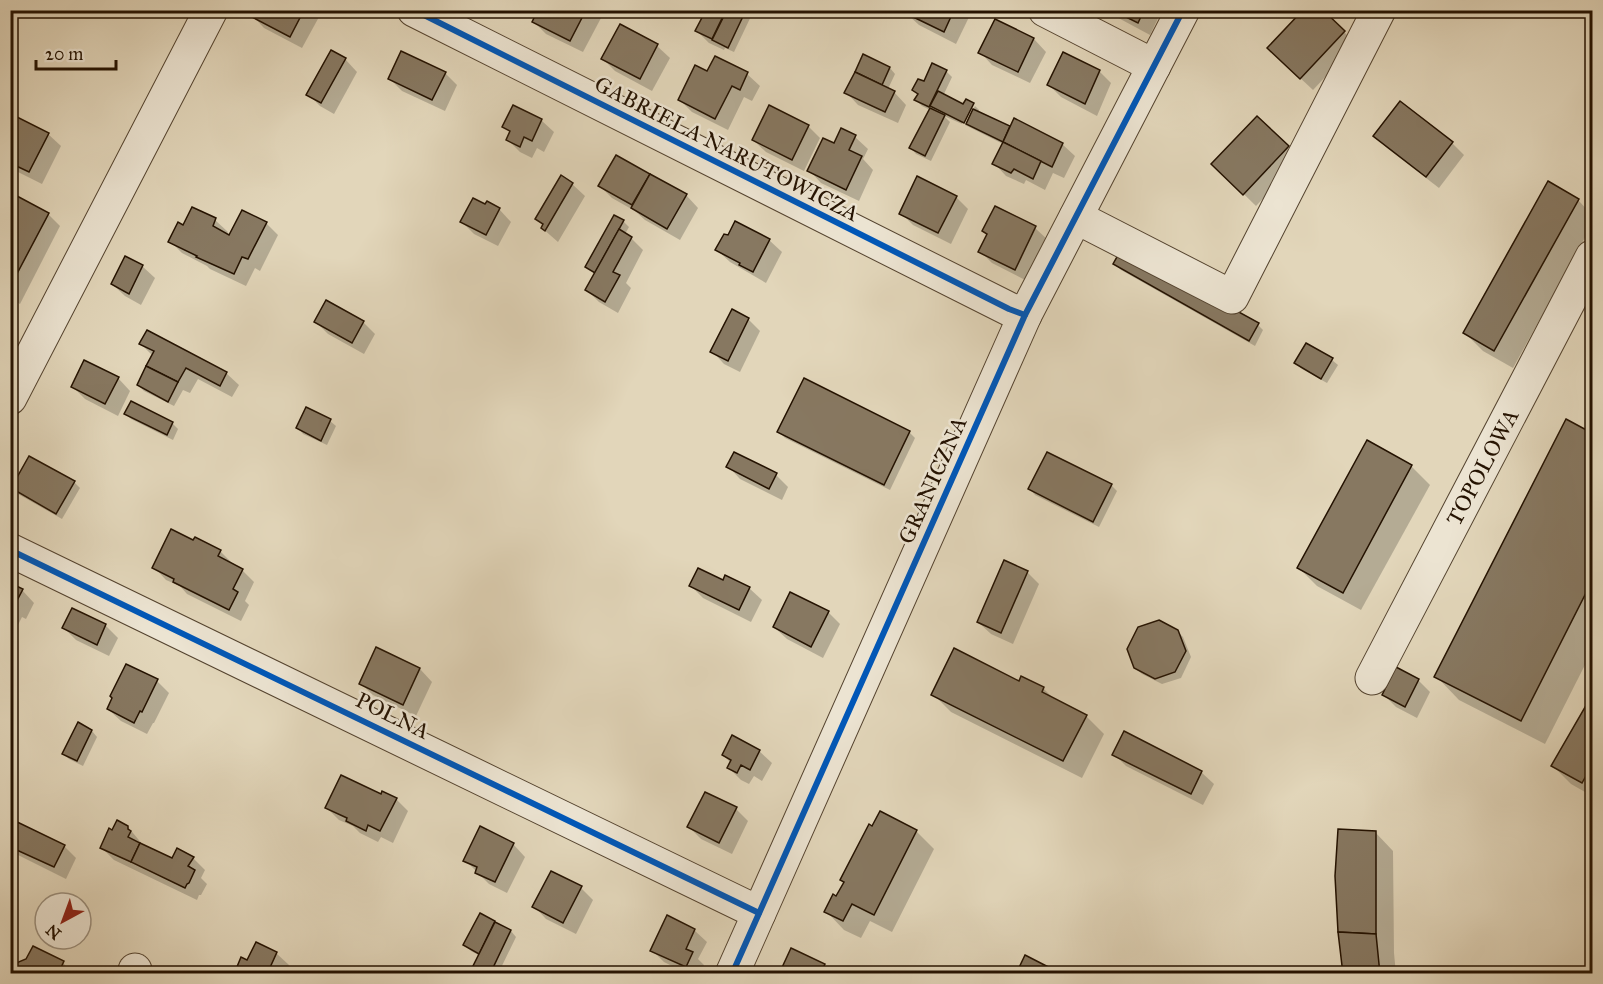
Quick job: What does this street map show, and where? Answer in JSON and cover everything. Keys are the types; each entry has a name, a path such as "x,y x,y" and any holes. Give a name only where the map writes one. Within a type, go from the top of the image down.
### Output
{"street":[{"path":"10,398 211,10"},
{"name":"GABRIELA NARUTOWICZA","path":"414,10 1025,315"},
{"path":"1045,10 1154,66"},
{"name":"GRANICZNA","path":"732,974 1025,315 1183,10"},
{"path":"1076,217 1232,297 1379,10"},
{"name":"TOPOLOWA","path":"1372,678 1593,257"},
{"name":"POLNA","path":"10,549 759,913"}],"building":[{"path":"253,10 304,10 290,37 250,16"},
{"path":"538,10 586,10 570,41 532,22"},
{"path":"706,10 726,10 712,39 695,31"},
{"path":"727,10 746,10 728,48 712,40"},
{"path":"906,10 954,10 944,32 905,13"},
{"path":"1112,10 1144,10 1138,23"},
{"path":"1303,10 1323,10 1345,31 1300,79 1267,48"},
{"path":"995,19 1034,38 1018,72 978,53"},
{"path":"620,24 658,44 640,79 601,59"},
{"path":"331,50 346,58 321,103 306,95"},
{"path":"401,51 446,72 432,100 388,79"},
{"path":"1063,52 1100,70 1085,104 1047,85"},
{"path":"863,54 890,67 882,85 855,72"},
{"path":"715,56 748,72 740,90 732,86 715,119 678,100 695,65 707,71"},
{"path":"932,63 947,70 929,107 914,100 918,94 912,90 918,79 924,81"},
{"path":"855,72 895,91 885,112 844,93"},
{"path":"938,91 963,104 966,99 974,103 964,123 930,106"},
{"path":"1400,101 1453,142 1426,177 1373,136"},
{"path":"513,105 542,119 532,141 524,137 520,147 506,140 510,131 502,127"},
{"path":"769,105 809,125 792,160 752,140"},
{"path":"930,108 945,115 925,156 909,148"},
{"path":"973,109 1010,126 1003,142 966,124"},
{"path":"11,114 49,133 29,172 10,163"},
{"path":"1257,116 1289,146 1243,195 1211,164"},
{"path":"1014,118 1063,143 1052,167 1003,142"},
{"path":"841,128 856,135 849,150 862,156 846,190 807,171 823,138 834,143"},
{"path":"1003,142 1041,161 1033,179 1014,169 1011,173 992,164"},
{"path":"616,155 650,174 632,205 598,186"},
{"path":"650,174 687,194 667,229 631,208"},
{"path":"561,175 573,183 545,231 541,228 543,224 535,219"},
{"path":"917,176 957,196 938,233 899,214"},
{"path":"1548,181 1579,199 1494,351 1463,333"},
{"path":"17,196 49,213 10,287 10,204 13,205"},
{"path":"473,198 485,204 487,201 500,208 486,235 460,222"},
{"path":"995,206 1036,226 1015,270 978,252 987,234 982,231"},
{"path":"192,207 216,218 213,226 229,235 242,210 267,222 248,259 242,257 234,274 168,242 178,222 183,225"},
{"path":"614,215 624,220 595,273 585,267"},
{"path":"735,221 770,239 753,272 715,250 724,234 728,235"},
{"path":"619,229 632,237 613,272 620,275 605,302 585,290"},
{"path":"1122,248 1259,323 1249,341 1113,264"},
{"path":"125,256 143,265 129,294 111,284"},
{"path":"326,300 364,321 352,343 314,322"},
{"path":"732,309 749,318 728,361 710,352"},
{"path":"147,330 227,372 220,386 186,368 178,382 146,366 154,351 139,344"},
{"path":"1306,343 1333,358 1321,379 1294,363"},
{"path":"84,360 119,377 105,404 71,387"},
{"path":"146,366 178,382 168,402 137,385"},
{"path":"804,378 910,431 884,485 777,432"},
{"path":"131,401 173,422 167,435 124,414"},
{"path":"306,407 331,419 321,441 296,428"},
{"path":"1566,419 1592,433 1592,581 1521,721 1434,677"},
{"path":"1367,440 1412,465 1343,593 1297,568"},
{"path":"734,452 777,473 769,489 726,467"},
{"path":"1047,452 1112,484 1093,522 1028,489"},
{"path":"29,456 75,481 56,514 11,488"},
{"path":"171,529 193,540 195,537 221,550 218,556 243,569 233,589 238,592 229,610 173,582 174,579 152,568"},
{"path":"1004,560 1028,571 1001,633 977,622"},
{"path":"698,568 723,580 725,575 750,587 739,610 689,586"},
{"path":"10,583 23,589 13,608 10,607"},
{"path":"790,592 829,611 811,647 773,627"},
{"path":"72,608 106,624 97,645 62,628"},
{"path":"1159,620 1178,630 1186,651 1175,672 1155,679 1134,668 1127,649 1138,627"},
{"path":"376,647 420,668 403,705 359,684"},
{"path":"954,648 1019,681 1021,676 1044,687 1042,692 1087,715 1063,761 931,695"},
{"path":"126,664 158,679 134,723 107,709 112,698 110,696"},
{"path":"1396,667 1419,679 1405,707 1382,695"},
{"path":"1592,695 1592,765 1582,783 1551,766"},
{"path":"78,722 92,730 77,761 62,754"},
{"path":"1124,731 1202,771 1191,794 1112,755"},
{"path":"732,735 760,750 750,770 741,765 737,773 727,768 731,760 722,755"},
{"path":"341,775 381,794 382,791 397,798 380,831 368,825 366,831 346,821 347,818 325,808"},
{"path":"705,792 737,807 719,843 687,827"},
{"path":"880,811 917,830 874,915 852,904 843,921 824,912 833,894 836,896 844,882 840,880 869,824 872,826"},
{"path":"11,819 65,845 54,867 10,847"},
{"path":"117,820 128,826 131,831 128,837 140,843 131,862 100,848 109,828 112,830"},
{"path":"480,826 514,843 495,882 475,873 477,867 463,861"},
{"path":"1338,829 1376,831 1376,934 1338,932 1335,876"},
{"path":"140,843 172,858 177,848 194,857 188,866 195,870 185,888 131,862"},
{"path":"551,871 582,886 563,923 532,907"},
{"path":"480,913 495,921 479,954 463,945"},
{"path":"667,915 695,929 686,949 693,952 686,967 650,951"},
{"path":"495,922 511,930 490,974 483,974 472,968"},
{"path":"1338,932 1376,934 1380,974 1343,974"},
{"path":"256,942 277,952 268,972 271,974 234,974 241,957 247,960"},
{"path":"33,946 33,951 43,951 64,961 58,974 10,974 10,962 14,964 26,959"},
{"path":"791,948 825,964 820,974 779,974"},
{"path":"1025,955 1062,974 1016,974"}],"cycle path":[{"path":"414,10 1025,315"},
{"path":"732,974 1025,315 1183,10"},
{"path":"10,550 759,913"}]}
